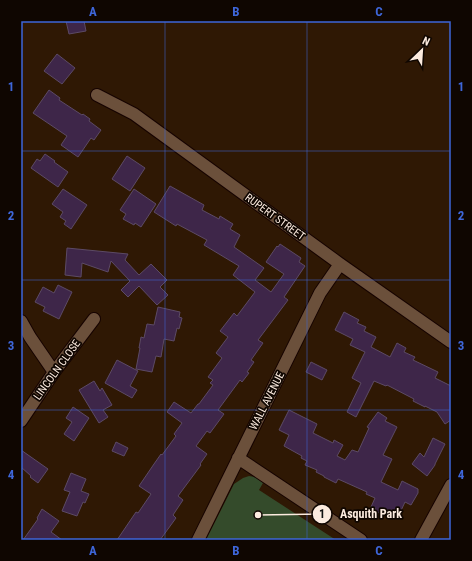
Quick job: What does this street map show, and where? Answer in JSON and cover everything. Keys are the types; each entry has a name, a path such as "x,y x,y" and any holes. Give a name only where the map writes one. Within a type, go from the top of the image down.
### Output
{"street":[{"name":"RUPERT STREET","path":"97,95 134,114 340,264 451,342"},
{"name":"WALL AVENUE","path":"198,540 320,293 340,264"},
{"name":"LINCOLN CLOSE","path":"21,421 54,372 94,319"},
{"path":"21,321 54,372"},
{"path":"238,458 361,540"},
{"path":"422,540 451,485"}],"green space":[{"path":"249,476 255,477 263,483 259,490 336,540 206,540 234,484"}],"building":[{"path":"66,21 84,21 86,31 69,34"},
{"path":"57,54 75,68 62,84 44,71"},
{"path":"49,90 60,98 59,100 90,119 89,121 101,130 94,140 91,138 78,157 61,145 67,136 33,113"},
{"path":"45,154 68,172 58,187 31,168 37,159 40,161"},
{"path":"127,156 145,168 130,191 112,179"},
{"path":"170,186 204,205 202,210 219,219 220,216 233,224 230,229 240,235 234,247 264,268 255,280 271,292 284,274 266,262 277,246 278,247 280,244 301,258 299,262 305,266 284,297 288,300 258,340 263,343 251,360 254,362 247,372 249,373 242,382 240,380 218,410 224,414 210,433 207,431 196,446 207,454 200,464 201,465 178,496 183,500 173,515 176,518 160,540 117,540 136,512 138,513 151,494 139,486 161,454 162,455 176,436 174,434 182,423 167,412 174,402 191,413 213,385 210,383 213,380 208,377 222,358 216,353 228,337 220,331 234,313 237,316 255,292 233,275 239,266 204,245 207,240 177,224 176,226 154,212"},
{"path":"63,189 87,205 71,229 64,224 66,221 60,217 63,212 52,204"},
{"path":"134,189 156,204 141,227 135,223 134,225 123,219 126,214 120,210"},
{"path":"67,248 128,254 125,260 139,275 151,264 167,280 160,287 168,295 157,305 139,286 128,297 121,290 130,281 111,261 108,272 82,263 81,277 65,275"},
{"path":"58,285 72,292 59,319 43,311 45,307 35,302 43,287 54,293"},
{"path":"158,307 180,312 179,317 182,318 179,329 177,328 174,341 164,339 161,357 156,356 152,372 136,369 141,337 144,338 147,324 154,325"},
{"path":"344,312 359,320 357,323 366,327 364,331 376,337 371,347 390,357 397,343 406,348 404,352 415,357 413,360 438,372 435,378 451,386 451,420 445,424 437,412 413,401 414,399 387,385 386,386 374,381 356,417 347,412 361,383 352,378 365,352 350,345 353,339 335,330"},
{"path":"117,360 138,371 130,386 137,390 132,398 105,383"},
{"path":"311,362 327,370 322,380 306,372"},
{"path":"94,381 100,391 102,388 112,405 103,410 108,417 99,423 79,390"},
{"path":"73,407 89,418 74,441 64,434 72,422 66,418"},
{"path":"289,410 317,424 313,433 333,443 334,440 343,445 337,456 345,460 352,450 358,452 369,428 367,427 378,412 387,418 385,421 397,427 383,455 392,459 381,482 398,490 402,481 418,489 418,493 411,505 405,502 398,517 386,511 384,515 375,511 376,509 371,507 375,498 366,494 367,492 338,479 336,483 316,472 317,470 305,465 307,461 301,458 302,456 284,446 289,435 279,430"},
{"path":"433,438 445,444 435,465 427,476 412,464 420,453 424,457"},
{"path":"116,442 128,448 124,456 112,451"},
{"path":"21,450 48,469 38,483 21,467"},
{"path":"71,473 86,479 81,491 89,494 85,503 83,502 77,516 62,511 70,492 64,490"},
{"path":"42,509 59,521 51,532 62,540 23,540 38,519 37,518"}],"place":[{"name":"Asquith Park","path":"258,515"}]}
